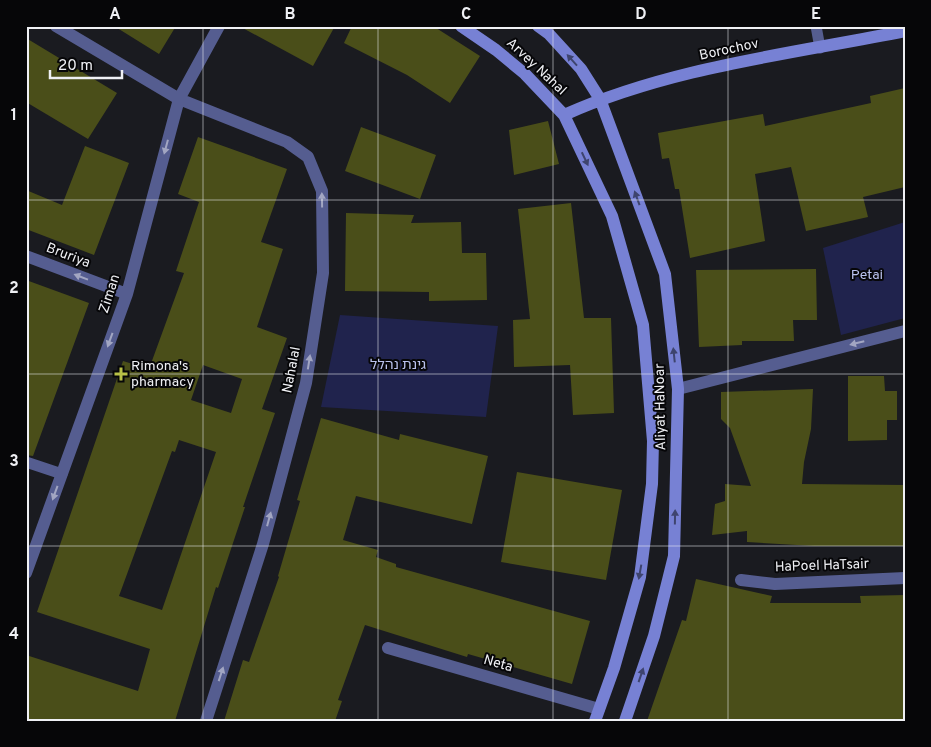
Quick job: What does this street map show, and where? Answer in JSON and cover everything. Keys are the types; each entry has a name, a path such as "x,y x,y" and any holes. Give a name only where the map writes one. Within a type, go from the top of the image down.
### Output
{"street":[{"name":"Nahalal","path":"56,26 178,99 287,142 308,157 322,191 323,273 306,383 263,544 206,721"},
{"name":"Ziman","path":"26,573 127,294 178,99 219,26"},
{"name":"Arvey Nahal","path":"461,26 496,50 525,74 564,115"},
{"name":"Arvey Nahal","path":"538,26 549,34 581,69 600,99"},
{"name":"Borochov","path":"564,115 600,99 635,87 724,65 905,31"},
{"name":"Aliyat HaNoar","path":"600,99 665,274 678,388 674,556 654,636 625,721"},
{"name":"Aliyat HaNoar","path":"564,115 612,216 643,325 653,441 652,484 640,577 614,668 597,715"},
{"name":"Bruriya","path":"26,256 127,294"},
{"path":"678,388 905,331"},
{"name":"HaPoel HaTsair","path":"741,580 775,584 905,578"},
{"name":"Neta","path":"388,648 597,715"}],"lane":[{"path":"816,26 820,48"},
{"path":"26,462 62,474"}],"green space":[{"name":"Petai","path":"905,222 905,318 841,335 823,248"},
{"name":"גינת נהלל","path":"340,315 498,326 486,417 321,407"}],"building":[{"path":"114,26 176,26 159,54"},
{"path":"239,26 335,26 313,66"},
{"path":"352,26 433,26 480,56 450,103 407,75 344,43"},
{"path":"26,38 117,93 88,139 26,102"},
{"path":"905,88 905,187 863,197 868,217 806,231 791,167 755,174 765,241 690,258 679,189 675,189 669,158 662,159 658,133 763,114 765,126 871,103 870,96"},
{"path":"548,121 559,164 514,175 509,130"},
{"path":"361,127 436,155 420,199 345,171"},
{"path":"198,137 287,169 261,242 283,249 257,327 287,338 262,409 275,413 218,588 216,587 175,721 26,721 26,655 138,691 150,649 37,612 123,361 149,369 184,273 176,271 199,202 178,194","holes":["203,365 242,379 231,413 191,400","179,440 216,452 162,610 119,596 172,451 175,452"]},
{"path":"85,146 129,163 94,255 26,229 26,190 62,205"},
{"path":"571,203 584,318 611,318 614,413 573,415 570,365 514,367 513,320 530,319 518,209"},
{"path":"346,213 414,215 411,223 461,222 462,253 486,253 487,300 429,301 429,292 345,291"},
{"path":"816,269 817,320 793,320 794,341 742,341 742,345 699,347 696,270"},
{"path":"26,280 89,303 33,456 26,455"},
{"path":"848,376 884,376 885,391 897,391 897,420 887,420 887,440 848,441"},
{"path":"813,389 811,429 804,462 802,484 905,485 905,546 814,546 747,542 747,531 712,535 715,504 725,501 725,484 751,486 730,428 721,419 721,392"},
{"path":"321,418 399,440 400,434 488,456 472,524 356,496 343,540 378,550 376,557 396,564 396,567 590,621 572,684 468,654 467,657 365,625 338,700 342,701 335,721 224,721 243,660 249,662 279,577 300,501 297,500"},
{"path":"517,472 622,490 606,580 501,562"},
{"path":"696,579 772,596 770,603 861,603 860,596 905,595 905,721 647,721 682,620 686,621"}],"place":[{"name":"Rimona's pharmacy","path":"121,374"}]}
